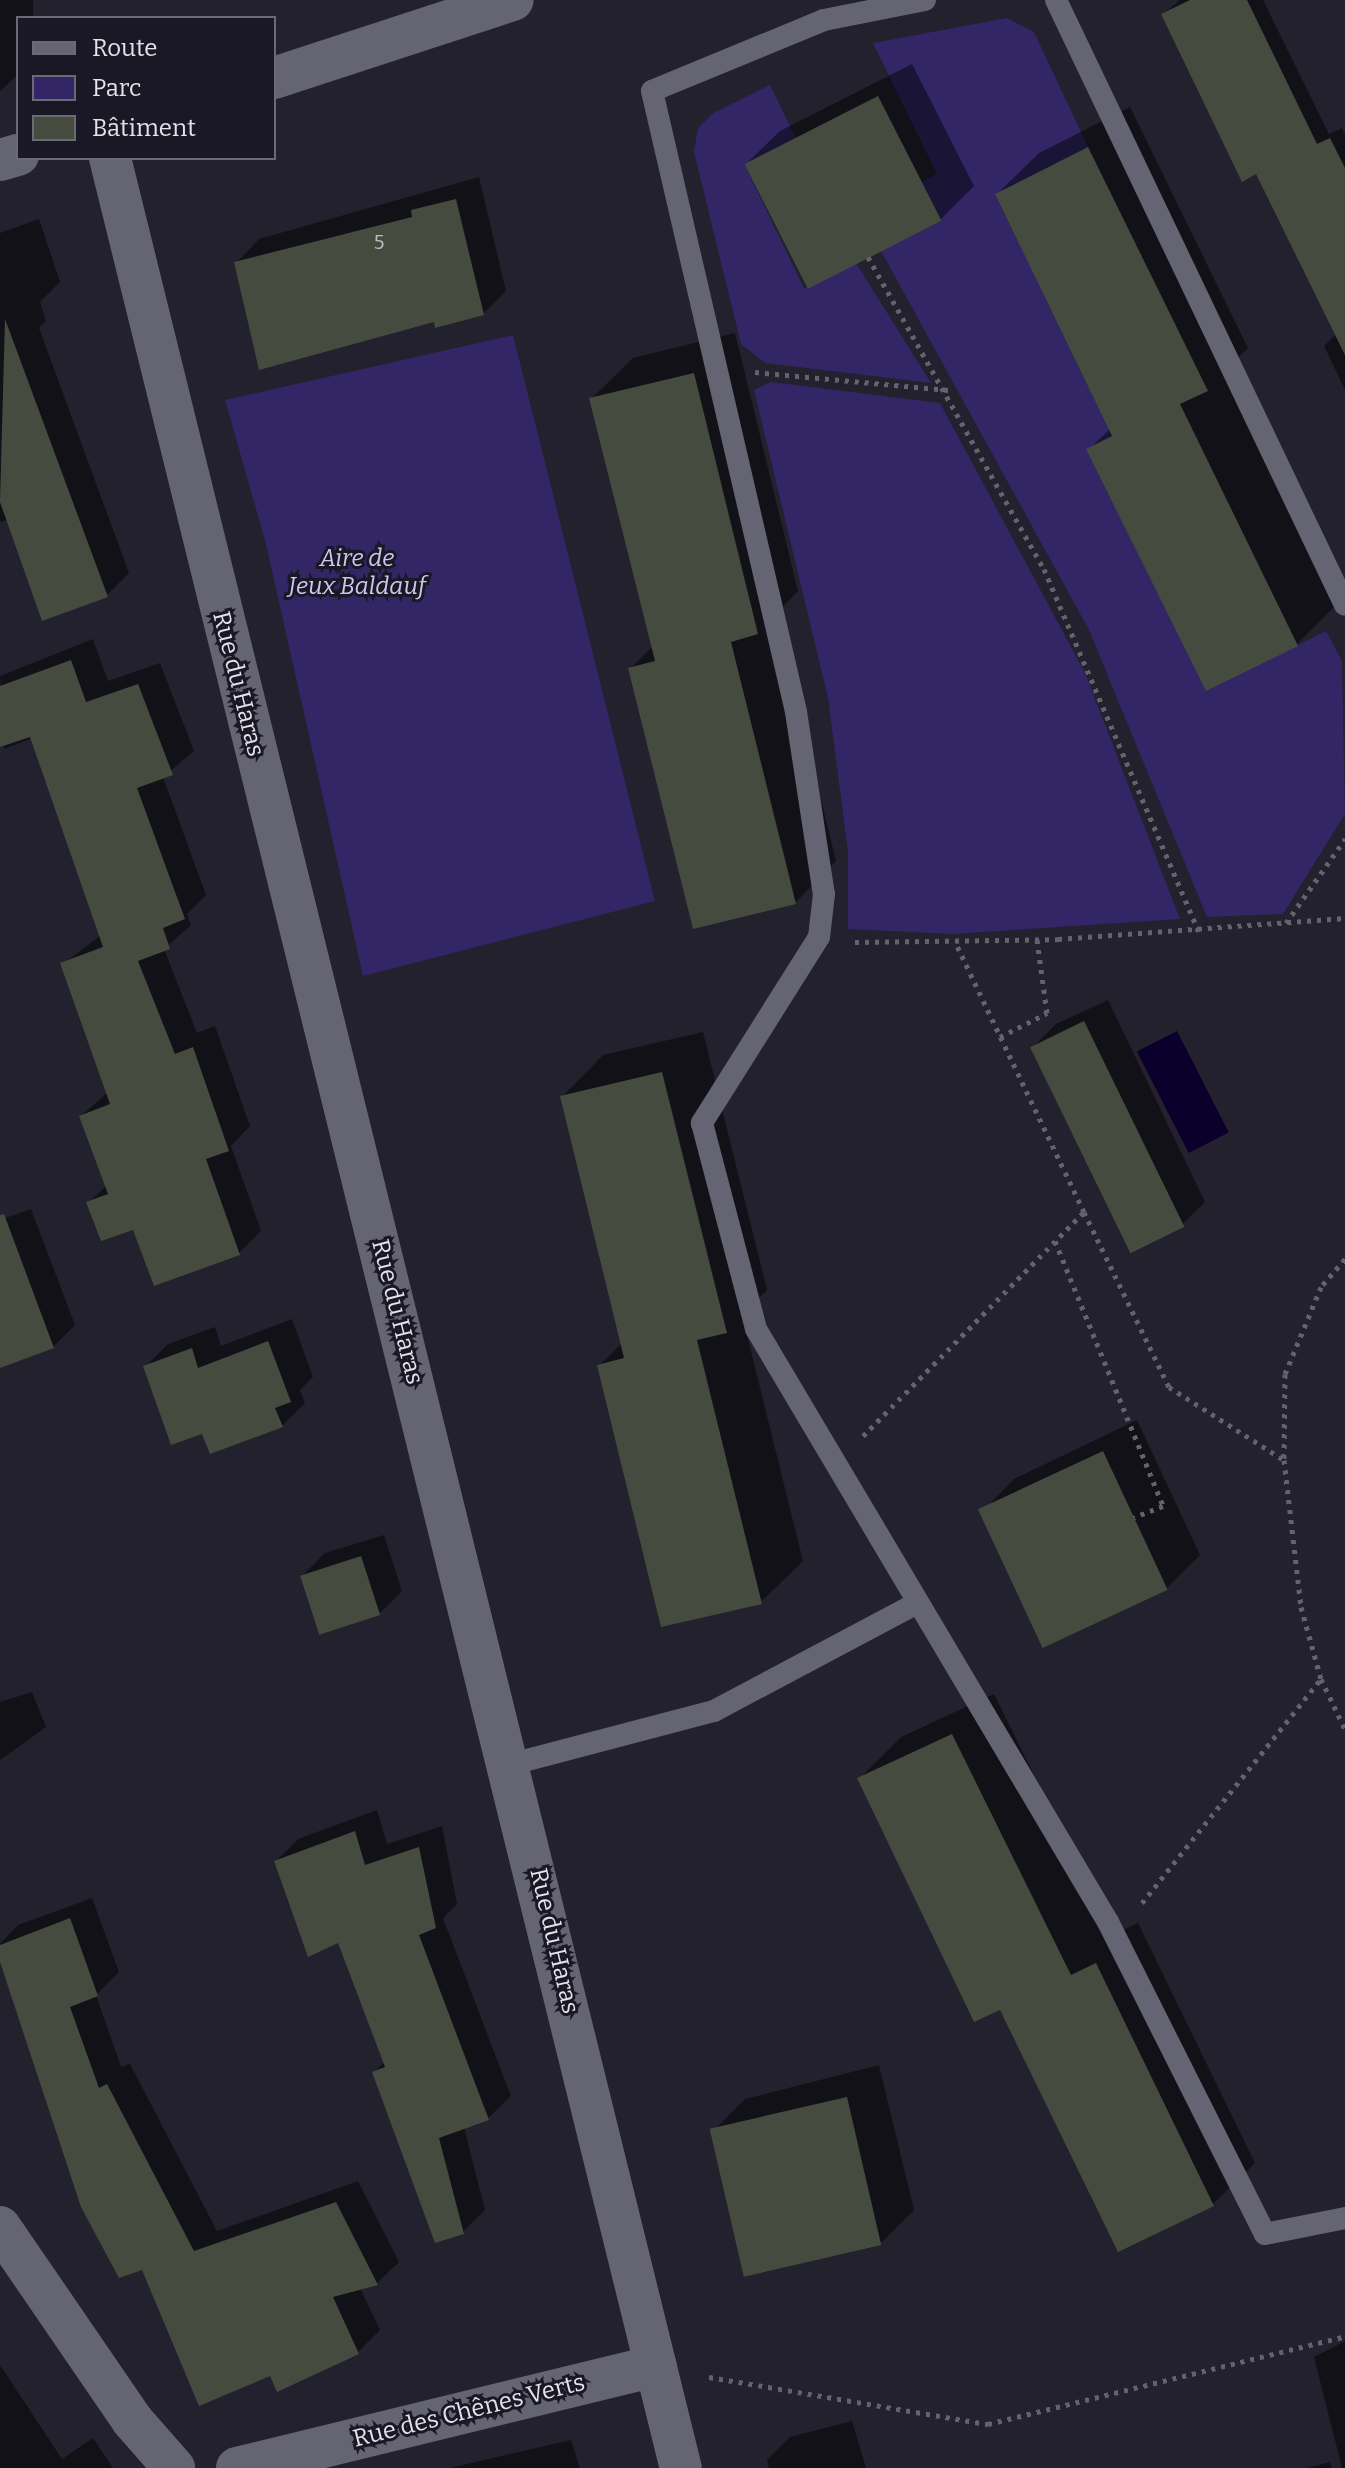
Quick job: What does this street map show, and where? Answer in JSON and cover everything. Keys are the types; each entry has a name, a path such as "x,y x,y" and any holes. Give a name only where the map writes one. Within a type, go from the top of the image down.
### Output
{"street":[{"path":"276,77 513,0"},
{"name":"Rue du Haras","path":"111,160 512,1764 681,2468"},
{"path":"0,2227 132,2420 174,2468"},
{"name":"Rue des Chênes Verts","path":"237,2468 656,2366"}],"lane":[{"path":"925,0 824,20 652,91 721,368 796,712 824,894 819,937 702,1123 756,1329 915,1604 1116,1936 1265,2234 1345,2218"},
{"path":"1056,0 1345,605"},
{"path":"512,1764 714,1711 915,1604"}],"path":[{"path":"868,257 949,390 1062,609 1199,932"},
{"path":"721,368 949,390"},
{"path":"1286,924 1345,839"},
{"path":"819,937 955,942 1037,940 1199,932 1345,918"},
{"path":"1000,1037 1047,1013 1037,940"},
{"path":"955,942 1169,1387 1284,1460"},
{"path":"834,1465 1084,1212"},
{"path":"1055,1241 1163,1506 1134,1517"},
{"path":"1345,1259 1321,1287 1285,1374 1284,1460 1301,1607 1321,1679 1345,1729"},
{"path":"1116,1936 1321,1679"},
{"path":"656,2366 988,2424 1345,2336"}],"green space":[{"path":"1007,18 1034,32 1088,147 995,194 1112,436 1087,450 1206,691 1326,631 1342,661 1345,814 1283,914 1207,917 1089,630 881,251 942,221 922,182 937,174 873,43"},
{"path":"770,85 796,138 744,164 804,288 856,263 931,383 765,363 741,344 694,152 698,128 713,113"},
{"name":"Aire de Jeux Baldauf","path":"513,335 655,901 363,976 266,544 225,400"},
{"path":"771,382 940,403 1085,673 1180,919 952,934 848,929 848,852 828,698 754,390"}],"shaded area":[{"path":"1177,1031 1229,1133 1189,1153 1137,1051"}],"building":[{"path":"1190,0 1247,0 1317,144 1330,138 1345,168 1345,355 1256,174 1242,182 1161,14"},
{"path":"878,96 942,221 808,289 744,164"},
{"path":"1088,147 1208,391 1180,404 1298,646 1206,691 1086,449 1112,436 995,194"},
{"path":"456,199 484,315 435,328 434,322 259,370 234,262 412,217 411,210"},
{"path":"5,319 108,597 42,621 0,502"},
{"path":"694,373 758,634 731,642 796,904 693,929 628,668 655,661 589,398"},
{"path":"71,660 86,702 138,684 173,775 137,788 185,919 163,928 170,949 138,961 175,1054 193,1047 229,1151 206,1159 240,1255 154,1286 133,1230 101,1241 86,1202 108,1194 79,1116 110,1104 60,963 103,947 30,737 0,747 0,686"},
{"path":"1084,1021 1184,1227 1130,1253 1030,1047"},
{"path":"662,1072 727,1333 697,1340 762,1604 661,1627 597,1365 624,1358 560,1096"},
{"path":"4,1214 54,1348 0,1368 0,1215"},
{"path":"268,1341 291,1402 275,1408 283,1427 210,1454 202,1434 171,1445 143,1366 192,1348 198,1368"},
{"path":"1103,1451 1168,1590 1043,1648 978,1509"},
{"path":"361,1556 380,1615 319,1635 300,1576"},
{"path":"952,1734 1071,1975 1096,1963 1214,2206 1118,2252 1000,2010 974,2022 857,1778"},
{"path":"355,1831 365,1865 419,1847 436,1928 419,1935 489,2120 439,2138 464,2234 435,2243 372,2072 385,2067 338,1943 308,1957 274,1861"},
{"path":"70,1918 98,1996 70,2007 99,2088 107,2084 194,2251 336,2202 378,2285 333,2297 359,2354 277,2392 270,2376 199,2406 142,2270 119,2278 81,2207 0,1962 0,1945"},
{"path":"847,2097 881,2245 744,2277 710,2129"}]}
